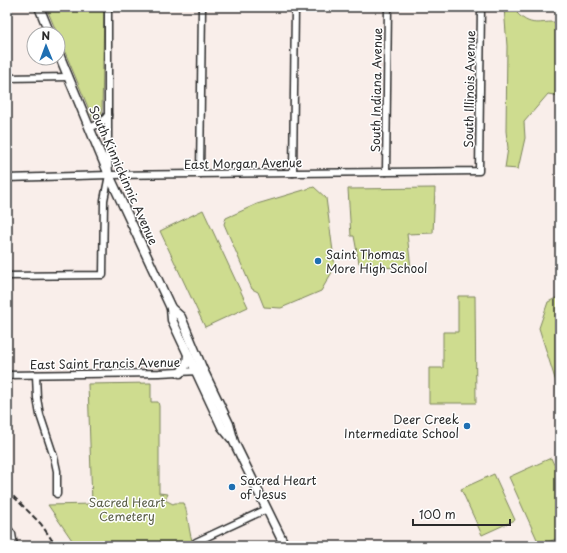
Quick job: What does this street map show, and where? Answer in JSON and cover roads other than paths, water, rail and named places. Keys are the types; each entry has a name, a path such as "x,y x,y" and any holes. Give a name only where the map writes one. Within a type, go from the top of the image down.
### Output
{"main road":[{"path":"39,7 47,26"},
{"name":"South Kinnickinnic Avenue","path":"64,66 109,175 171,308 172,320 188,354 200,371 229,424 234,442 285,546"},
{"name":"South Kinnickinnic Avenue","path":"171,308 181,317 200,371"},
{"path":"180,373 187,364 188,354"}],"street":[{"path":"7,276 103,275 104,200 109,175 108,7"},
{"path":"200,174 202,7"},
{"path":"293,173 295,7"},
{"name":"South Indiana Avenue","path":"386,172 388,7"},
{"name":"South Illinois Avenue","path":"479,171 481,7"},
{"path":"7,78 69,77"},
{"path":"90,128 102,122 108,115"},
{"name":"East Morgan Avenue","path":"7,178 109,175 479,171"},
{"name":"East Saint Francis Avenue","path":"7,375 180,373 200,371"},
{"path":"36,375 37,398 40,416 54,457 57,471 57,494"},
{"path":"196,542 267,509"},
{"path":"7,528 12,534 14,546"}],"railway":[{"path":"7,490 41,524 56,546"}],"place":[{"name":"Saint Thomas More High School","path":"318,261"},
{"name":"Deer Creek Intermediate School","path":"467,426"},
{"name":"Sacred Heart of Jesus","path":"232,487"}],"park label":[{"name":"Sacred Heart Cemetery","path":"127,509"}]}
